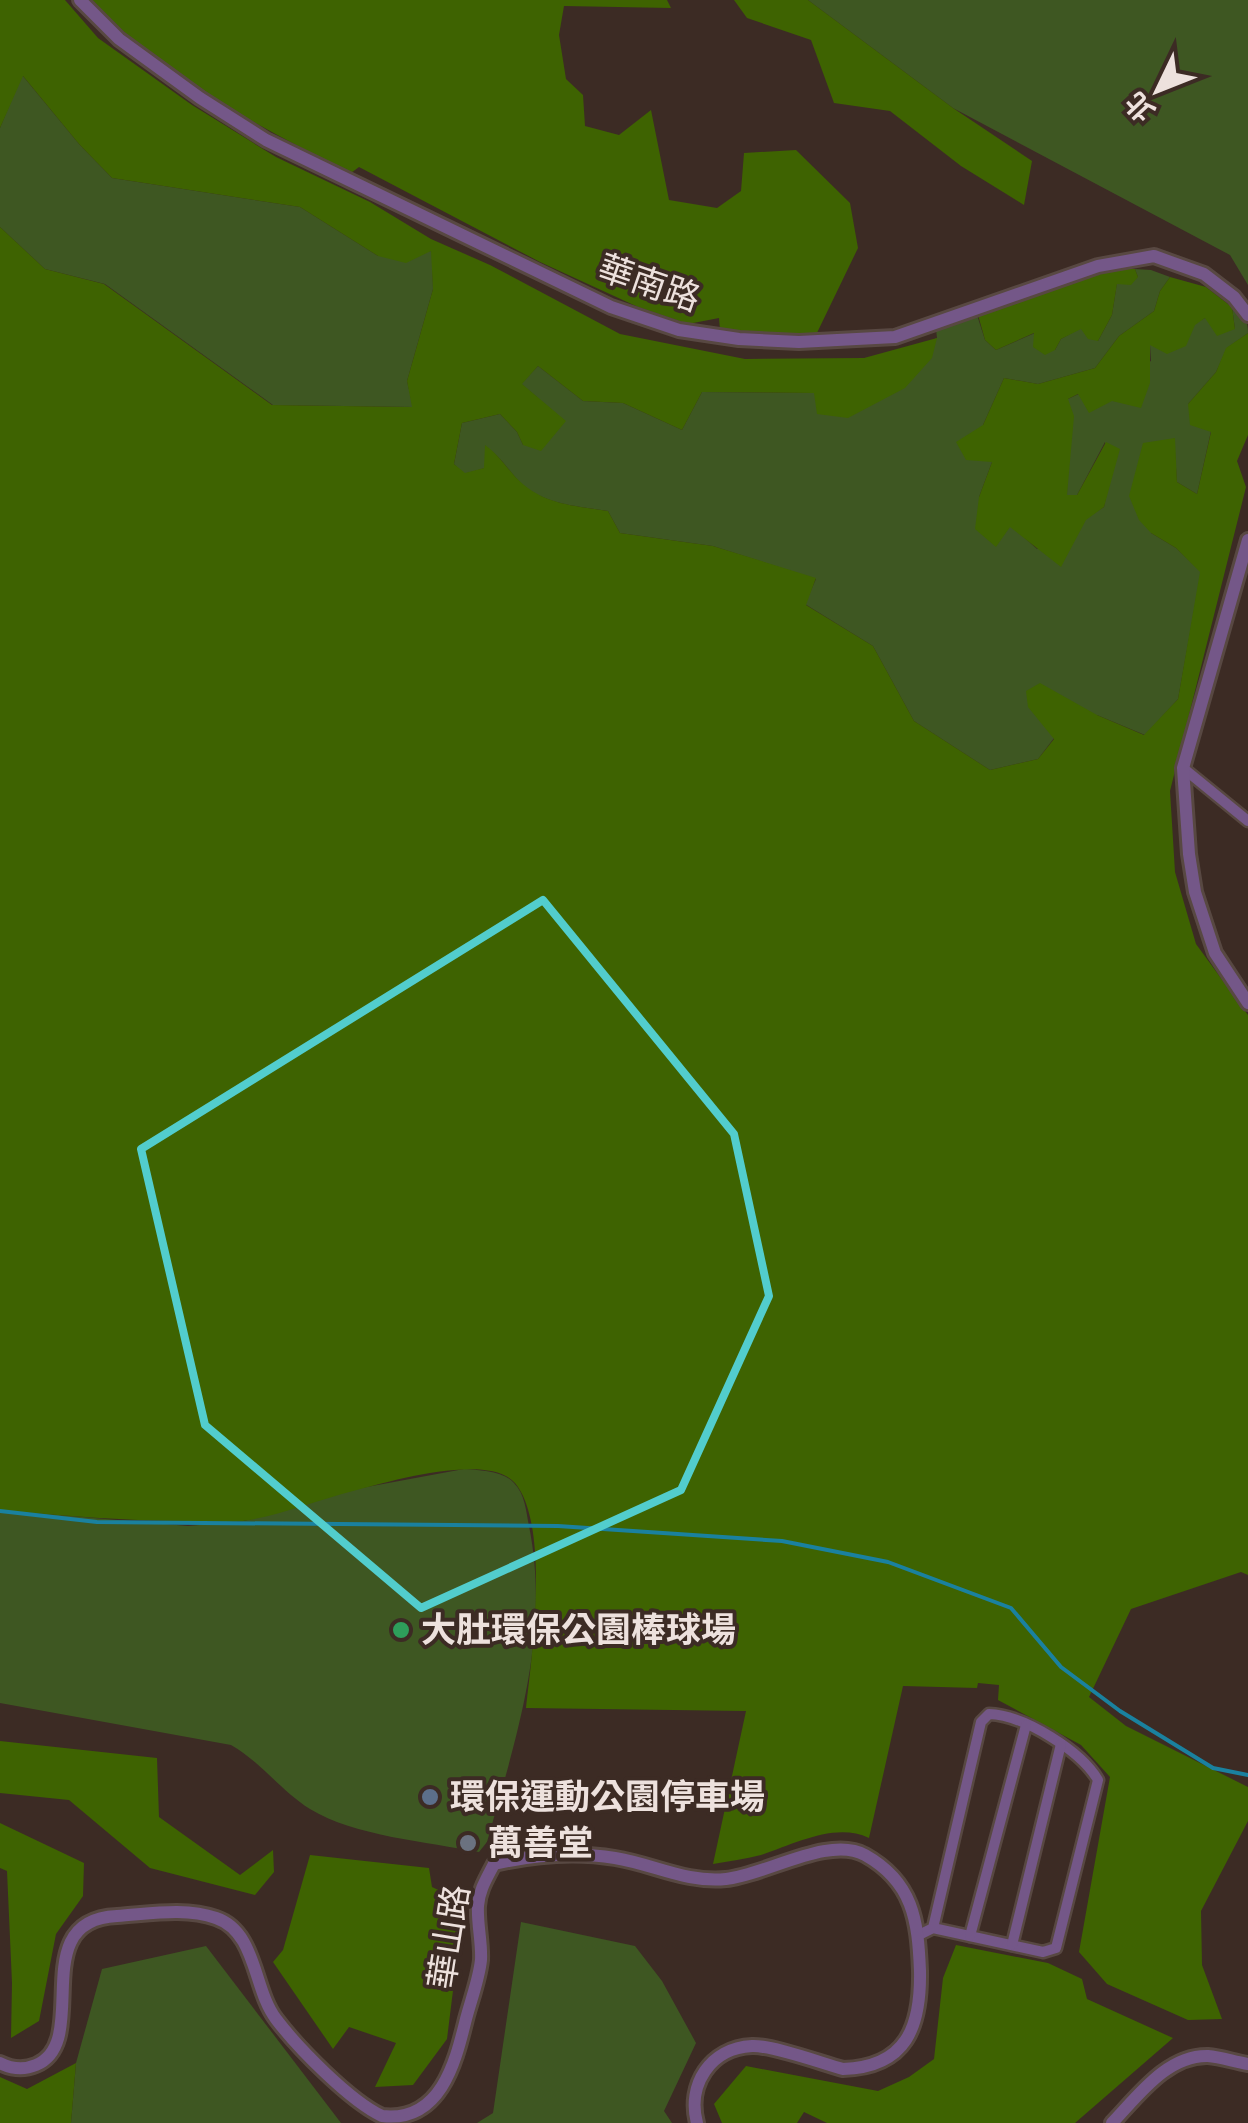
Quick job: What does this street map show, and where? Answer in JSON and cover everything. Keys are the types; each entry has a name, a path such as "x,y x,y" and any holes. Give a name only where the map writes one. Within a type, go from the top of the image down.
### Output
{"street":[{"name":"華南路","path":"80,0 119,39 266,140 611,307 679,330 799,342 895,337 1098,266 1154,256 1204,274 1234,297 1248,315"},
{"path":"1248,540 1183,768 1195,892 1215,952 1248,1003"},
{"path":"1183,768 1248,822"},
{"path":"918,1935 933,1928 1043,1952 1056,1948 1098,1780 1088,1763 1026,1725 996,1714 989,1714 981,1722 933,1928"},
{"path":"970,1936 1026,1725"},
{"path":"1012,1946 1061,1744"},
{"name":"華山路","path":"0,2064 31,2068 47,2060 59,2042 64,1955 82,1930 107,1916 185,1912 218,1918 237,1932 274,2018 333,2080 365,2107 402,2122 416,2121 431,2110 446,2090 481,1960 478,1907 482,1886 494,1864 570,1854 602,1856 707,1880 742,1877 844,1848 861,1853 891,1873 912,1905 918,1935 921,2006 916,2027 904,2044 884,2059 857,2069 843,2069 753,2046 725,2052 699,2078 693,2095 697,2123"},
{"path":"1112,2123 1166,2068 1189,2058 1209,2056 1248,2064"}],"highlighted area":[{"path":"543,900 734,1134 769,1296 681,1490 421,1608 205,1425 141,1149"}],"green space":[{"path":"0,0 65,0 98,38 192,105 276,157 620,334 745,359 864,358 937,338 932,358 905,388 848,418 817,414 814,393 702,392 682,430 623,403 583,401 538,366 522,384 566,421 541,451 523,445 500,414 462,423 454,464 465,473 484,468 485,445 533,492 564,504 608,511 620,533 713,546 816,578 806,605 873,646 914,721 990,770 1038,759 1054,739 1028,707 1026,691 1040,683 1097,715 1144,735 1178,699 1200,572 1176,548 1151,533 1139,520 1129,496 1143,443 1175,438 1177,482 1197,494 1211,432 1190,425 1188,404 1216,372 1226,348 1248,333 1248,435 1237,461 1246,487 1170,791 1175,872 1196,944 1248,1015 1248,1575 1241,1572 1131,1609 1089,1697 1126,1726 1248,1787 1248,1821 1201,1911 1202,1965 1222,2019 1188,2020 1107,1984 1079,1952 1110,1777 1081,1745 998,1700 999,1685 903,1686 869,1838 829,1833 761,1855 713,1864 746,1711 526,1708 536,1592 532,1529 526,1503 515,1483 502,1474 461,1470 413,1476 237,1522 0,1510 0,227 45,269 104,284 272,405 412,407 407,381 433,289 431,251 406,263 378,256 300,207 112,178 23,76 0,128"},
{"path":"92,0 667,0 671,8 564,6 559,35 566,79 583,95 585,126 619,135 651,110 669,200 717,208 741,191 744,153 796,150 850,203 858,248 815,337 720,330 719,318 688,324 638,307 540,262 359,167 351,173 282,137 180,76 119,28"},
{"path":"734,0 808,0 953,108 1032,161 1024,205 961,166 890,111 834,103 811,40 747,18"},
{"path":"808,0 1248,0 1248,285 1230,255 953,108"},
{"path":"22,75 112,178 300,207 378,256 432,251 433,289 407,381 413,407 273,405 105,284 45,269 0,227 0,128"},
{"path":"1111,269 1135,269 1138,277 1131,285 1117,284 1112,315 1098,341 1088,339 1081,329 1061,339 1055,350 1045,355 1033,347 1034,333 996,350 985,340 978,315"},
{"path":"1135,269 1170,277 1160,291 1154,311 1119,336 1095,368 1038,384 1004,378 983,425 992,462 979,497 1037,549 1104,507 1110,478 1105,442 1077,495 1067,495 1068,399 1151,361 1150,345 1205,318 1235,329 1232,307 1244,317 1248,333 1227,348 1216,372 1188,404 1211,431 1197,494 1177,482 1174,438 1151,533 1176,548 1201,572 1178,699 1145,735 1097,715 1054,738 1038,759 990,770 914,721 873,646 805,604 816,579 713,546 620,533 608,511 564,504 533,492 485,447 485,468 464,474 454,464 462,423 500,414 523,445 537,397 521,384 538,366 583,401 623,403 682,430 702,392 814,393 937,338 936,329 977,315 985,340 996,350 1035,333 1055,350 1061,339 1081,328 1098,341 1112,315 1117,283 1138,277"},
{"path":"1170,277 1206,287 1232,307 1235,329 1217,336 1205,318 1195,325 1186,346 1167,354 1150,345 1150,383 1141,408 1112,401 1089,413 1078,394 1068,399 1074,416 1067,495 1077,495 1106,442 1120,449 1104,507 1086,520 1061,567 1010,527 996,547 975,529 979,497 992,462 966,460 956,442 983,425 1004,378 1038,384 1095,368 1119,336 1154,311 1160,291"},
{"path":"464,1469 498,1474 518,1487 526,1509 535,1567 536,1607 527,1686 487,1842 479,1852 392,1837 328,1818 300,1802 231,1745 0,1703 0,1510 188,1526 244,1521 356,1489"},
{"path":"0,1741 157,1758 159,1817 240,1875 273,1850 274,1872 255,1895 150,1868 69,1800 0,1793"},
{"path":"0,1823 84,1863 83,1896 56,1934 39,2021 11,2038 7,1871 0,1868"},
{"path":"310,1855 429,1868 432,1887 464,1902 447,2039 413,2085 375,2087 396,2043 349,2027 333,2049 273,1962 283,1950"},
{"path":"521,1922 635,1946 662,1981 696,2043 664,2111 672,2123 477,2123 493,2113"},
{"path":"956,1945 1048,1963 1082,1979 1087,1999 1173,2038 1075,2123 827,2123 804,2112 797,2123 722,2123 714,2104 746,2066 878,2091 909,2077 934,2059 943,1978"},
{"path":"206,1946 341,2123 71,2123 76,2063 102,1969"},
{"path":"76,2063 71,2123 0,2123 0,2077 27,2089"}],"waterway":[{"path":"0,1511 97,1522 558,1526 782,1541 888,1562 1011,1608 1061,1667 1120,1711 1213,1768 1248,1775"}],"place":[{"name":"大肚環保公園棒球場","path":"401,1630"},
{"name":"環保運動公園停車場","path":"430,1797"},
{"name":"萬善堂","path":"468,1843"}]}
